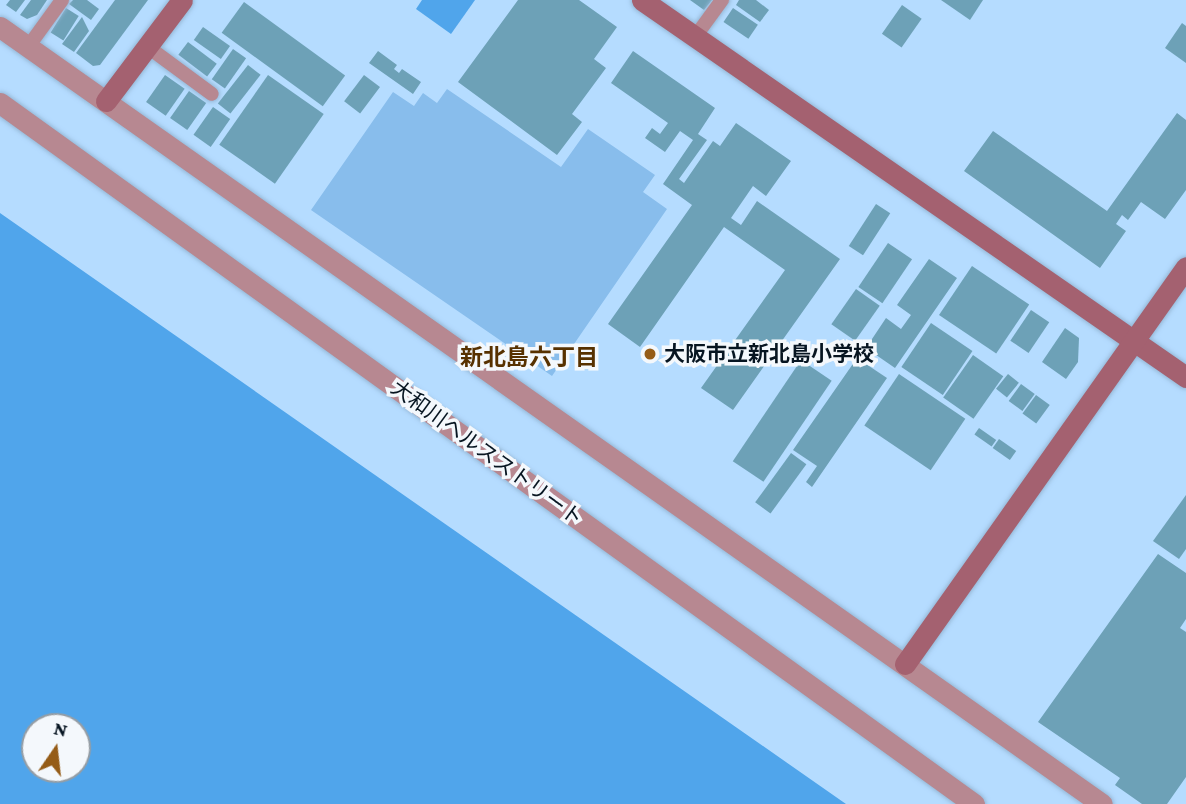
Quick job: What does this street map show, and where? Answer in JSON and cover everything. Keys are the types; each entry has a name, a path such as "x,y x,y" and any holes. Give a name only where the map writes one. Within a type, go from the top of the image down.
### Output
{"street":[{"path":"106,101 182,0"},
{"path":"642,0 1186,377"},
{"path":"0,27 1101,804"},
{"name":"大和川ヘルスストリート","path":"0,103 974,804"},
{"path":"905,664 1186,267"}],"lane":[{"path":"28,47 62,0"},
{"path":"695,37 722,0"},
{"path":"148,47 212,94"}],"shaded area":[{"path":"422,0 475,0 451,34 416,9"},
{"path":"447,89 561,167 588,129 655,175 643,192 667,209 552,376 311,210 393,92 414,106 423,93 437,103"},
{"path":"0,213 846,804 0,804"}],"building":[{"path":"10,0 25,0 16,12 6,5"},
{"path":"31,0 47,0 37,15 27,19 20,15"},
{"path":"73,0 87,0 99,9 91,20 69,4"},
{"path":"115,0 148,0 100,65 93,66 76,53"},
{"path":"518,0 579,0 617,27 594,59 606,68 572,114 582,122 557,155 458,82"},
{"path":"690,0 712,0 704,10"},
{"path":"739,0 756,0 769,10 760,22 736,5"},
{"path":"941,0 983,0 970,20"},
{"path":"244,2 345,75 323,106 222,33"},
{"path":"902,5 922,19 902,47 882,34"},
{"path":"66,8 79,16 63,41 51,33"},
{"path":"733,8 758,25 748,39 723,22"},
{"path":"82,17 89,31 74,52 62,44"},
{"path":"1182,23 1186,26 1186,63 1165,48"},
{"path":"203,27 230,46 221,59 194,40"},
{"path":"188,42 217,64 207,76 178,55"},
{"path":"233,49 246,58 225,88 212,79"},
{"path":"378,51 397,65 394,69 399,73 402,69 421,82 413,94 369,63"},
{"path":"633,51 715,108 698,134 707,140 679,179 684,183 713,141 720,146 736,123 791,161 766,196 753,186 731,218 741,225 757,201 840,259 733,410 701,388 785,270 724,227 640,347 608,324 692,205 663,184 693,140 680,131 665,152 645,138 652,128 660,134 668,123 611,83"},
{"path":"248,65 261,75 230,113 218,104"},
{"path":"165,75 185,89 166,116 146,102"},
{"path":"268,75 324,114 275,184 219,145"},
{"path":"364,75 380,87 360,113 344,101"},
{"path":"189,91 206,103 187,130 170,118"},
{"path":"213,107 230,119 211,147 193,135"},
{"path":"1177,113 1186,120 1186,190 1165,219 1141,202 1128,220 1122,215 1116,224 1126,231 1100,268 964,171 993,131 1107,211"},
{"path":"876,204 890,213 863,255 849,246"},
{"path":"888,243 912,259 882,303 858,287"},
{"path":"929,259 957,278 895,368 866,348 886,318 901,329 911,315 897,305"},
{"path":"972,266 1029,305 996,353 939,315"},
{"path":"856,289 880,306 855,341 831,324"},
{"path":"1031,310 1049,322 1029,353 1010,341"},
{"path":"931,323 972,351 943,395 901,367"},
{"path":"1065,328 1079,338 1078,362 1066,379 1042,362"},
{"path":"973,355 1003,376 973,419 943,398"},
{"path":"857,358 887,378 812,487 806,482 817,466 793,450"},
{"path":"801,360 832,381 763,482 733,461"},
{"path":"899,374 965,419 931,470 864,425"},
{"path":"1008,374 1019,383 1007,398 996,389"},
{"path":"1021,384 1035,394 1022,411 1009,401"},
{"path":"1036,395 1050,405 1036,424 1022,414"},
{"path":"979,428 996,440 992,447 974,435"},
{"path":"999,439 1016,451 1010,460 993,448"},
{"path":"791,453 806,464 771,514 755,502"},
{"path":"1186,495 1186,549 1179,559 1153,541"},
{"path":"1158,554 1186,573 1186,619 1180,628 1186,632 1186,777 1167,804 1142,804 1115,785 1120,778 1038,722"}],"place":[{"name":"大阪市立新北島小学校","path":"650,354"}],"district":[{"name":"新北島六丁目","path":"529,357"}]}
